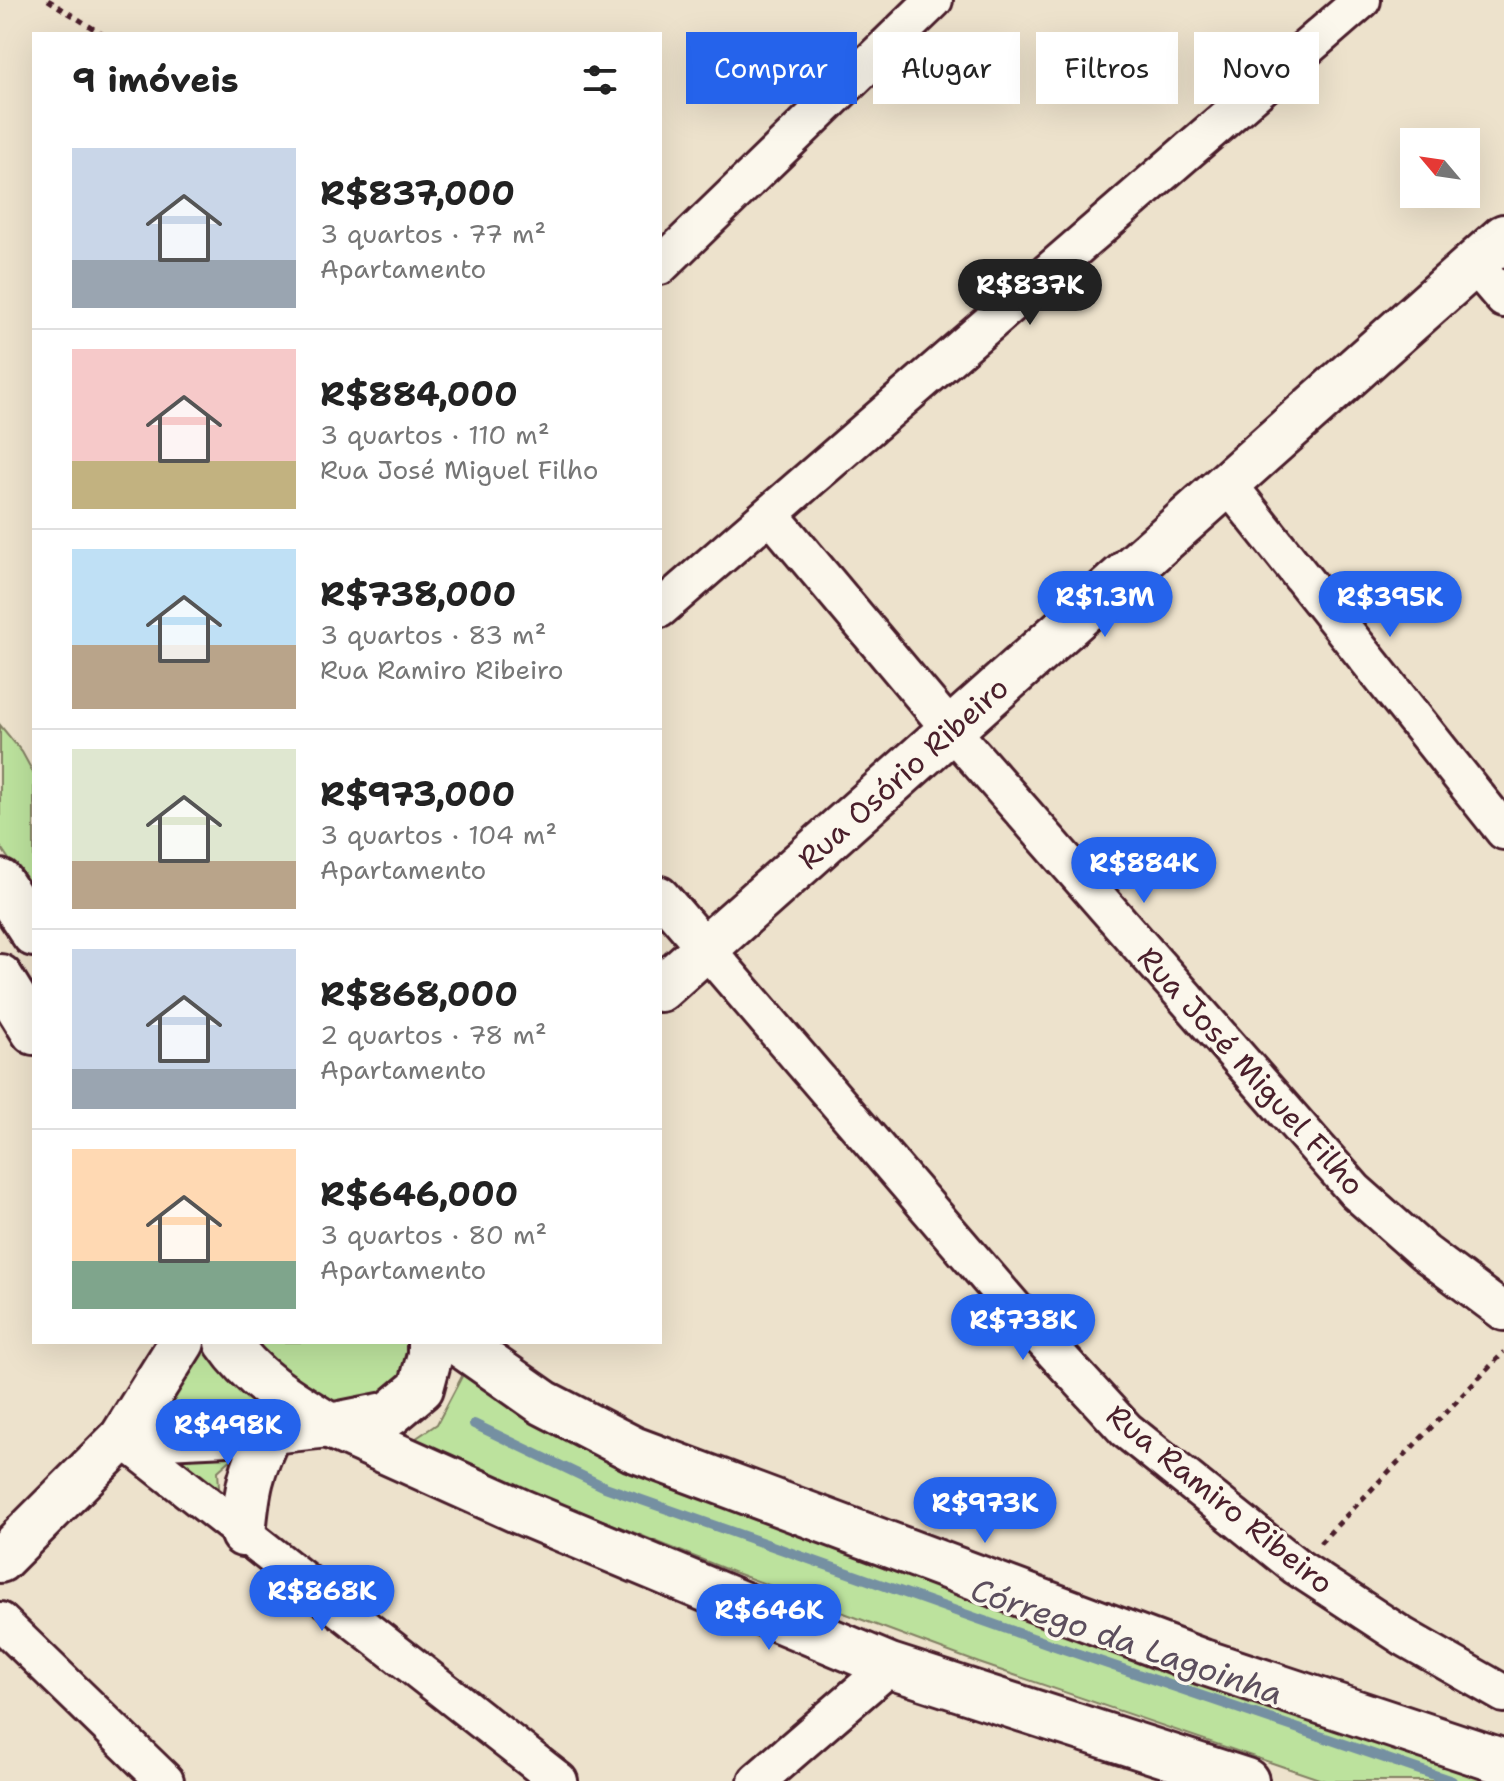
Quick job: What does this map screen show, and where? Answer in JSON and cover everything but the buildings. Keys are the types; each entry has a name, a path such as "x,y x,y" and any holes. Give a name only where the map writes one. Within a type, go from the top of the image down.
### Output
{"street":[{"path":"662,264 934,0"},
{"path":"662,607 1362,0"},
{"path":"1489,251 1504,299"},
{"name":"Rua Osório Ribeiro","path":"662,987 1489,251"},
{"path":"1228,484 1504,831"},
{"name":"Rua José Miguel Filho","path":"770,514 951,730 1355,1191 1425,1253 1504,1312"},
{"path":"0,882 32,931"},
{"name":"Rua Ramiro Ribeiro","path":"662,897 1014,1308 1126,1430 1297,1567 1404,1637 1504,1694"},
{"path":"0,977 32,1029"},
{"path":"0,1560 122,1438 181,1344"},
{"path":"228,1344 242,1363 278,1394 329,1425 519,1511 890,1666 1246,1781"},
{"path":"122,1438 270,1431 390,1414 421,1388 430,1344"},
{"path":"460,1344 544,1403 633,1449 1203,1662 1504,1762"},
{"path":"243,1534 247,1487 257,1456 270,1431"},
{"path":"122,1438 559,1781"},
{"path":"0,1621 165,1781"},
{"path":"757,1781 890,1666"}],"path":[{"path":"48,0 99,32"},
{"path":"1297,1567 1504,1352"}],"green space":[{"path":"0,725 22,752 32,770 32,894 0,846"},
{"path":"202,1344 211,1344 289,1418 155,1429"},
{"path":"243,1344 417,1344 406,1371 370,1405 322,1404"},
{"path":"470,1361 1504,1781 1325,1781 979,1663 733,1572 409,1443 437,1424"},
{"path":"245,1447 218,1471 220,1503 167,1451"}],"waterway":[{"name":"Córrego da Lagoinha","path":"474,1424 605,1487 1052,1645 1452,1781"}]}
